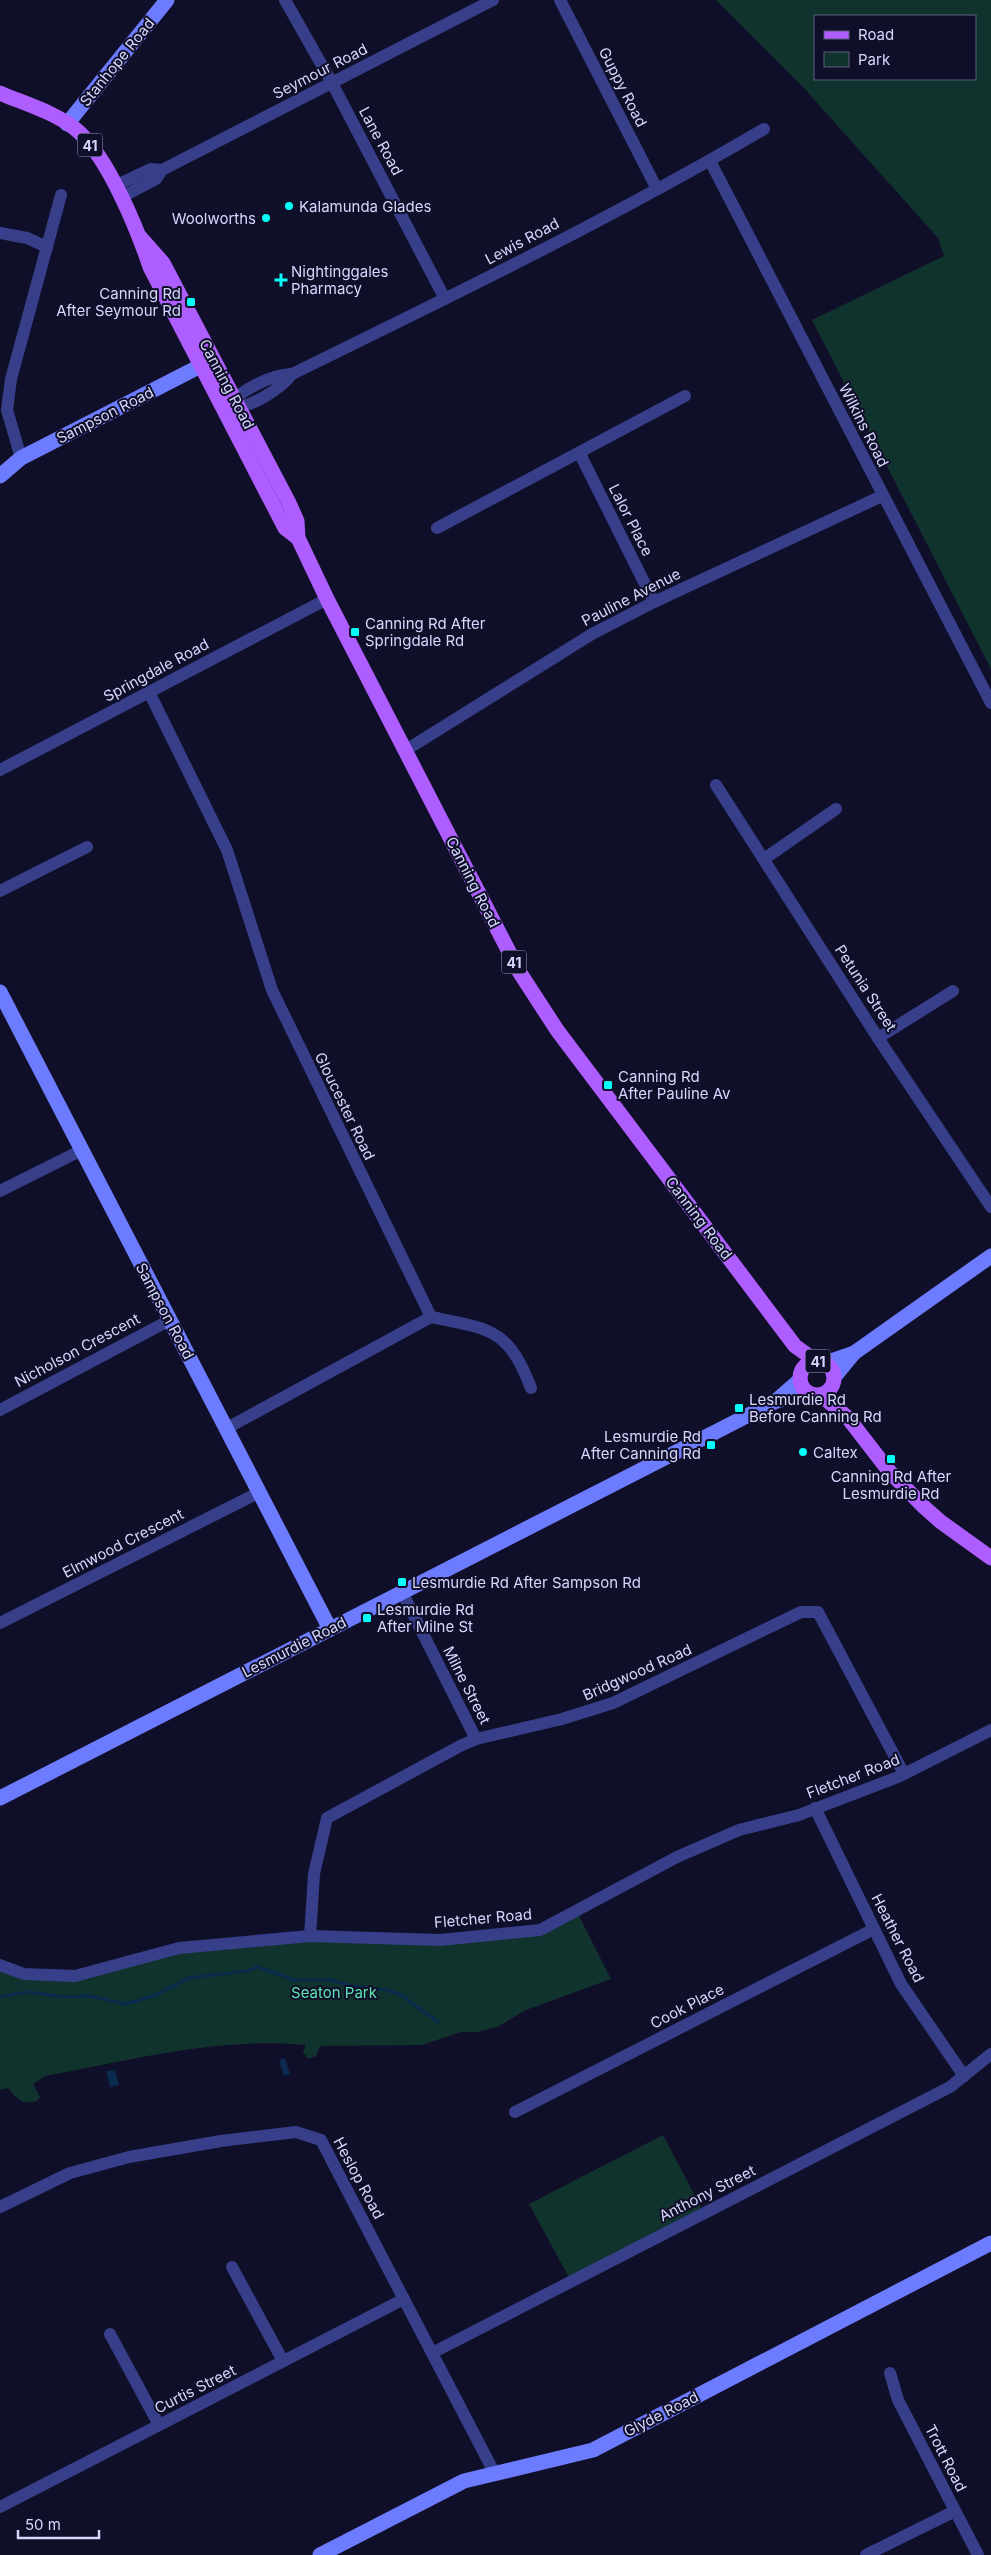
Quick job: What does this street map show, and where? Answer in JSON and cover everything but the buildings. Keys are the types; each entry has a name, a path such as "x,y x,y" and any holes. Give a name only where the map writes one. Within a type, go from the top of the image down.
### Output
{"main road":[{"name":"Canning Road","path":"0,93 67,124 79,132 91,147 140,237 150,267 207,362 238,402 289,503 297,521 298,538 327,598 520,973 537,1001 795,1346 808,1384"},
{"name":"Canning Road","path":"207,362 224,409 285,528 298,538"},
{"name":"Canning Road","path":"795,1346 820,1362"},
{"name":"41","path":"848,1418 832,1368 820,1362 808,1363 808,1384 848,1418 889,1471 941,1522 991,1558"},
{"name":"41","path":"808,1384 828,1392 834,1379"}],"street":[{"name":"Stanhope Road","path":"67,124 167,0"},
{"name":"Lane Road","path":"285,0 332,83 445,299"},
{"name":"Seymour Road","path":"117,192 156,179 162,170 493,0"},
{"name":"Guppy Road","path":"560,0 657,188"},
{"name":"Lewis Road","path":"224,409 281,374 292,374 445,299 710,161 764,129"},
{"name":"Wilkins Road","path":"710,161 991,703"},
{"path":"21,458 7,410 11,378 61,195"},
{"path":"0,233 27,238 47,246"},
{"name":"Sampson Road","path":"0,476 21,458 207,362"},
{"path":"437,528 580,454 684,396"},
{"name":"Lalor Place","path":"580,454 654,602"},
{"name":"Pauline Avenue","path":"406,750 592,634 654,602 882,496"},
{"name":"Springdale Road","path":"0,770 327,598"},
{"name":"Gloucester Road","path":"149,692 227,850 272,990 431,1317"},
{"name":"Petunia Street","path":"716,785 878,1038 991,1207"},
{"path":"764,860 836,809"},
{"path":"0,891 88,847"},
{"path":"878,1038 953,991"},
{"name":"Sampson Road","path":"0,992 80,1151 227,1428 330,1629"},
{"path":"0,1191 80,1151"},
{"path":"834,1379 854,1353 991,1256"},
{"path":"227,1428 431,1317 483,1327 505,1341 524,1370 531,1388"},
{"name":"Nicholson Crescent","path":"0,1410 170,1320"},
{"path":"820,1362 854,1353"},
{"name":"Lesmurdie Road","path":"0,1798 808,1384"},
{"name":"Elmwood Crescent","path":"0,1622 260,1492"},
{"name":"Milne Street","path":"402,1592 476,1740"},
{"name":"Bridgwood Road","path":"310,1936 314,1874 327,1818 431,1760 476,1740 586,1713 621,1699 801,1612 818,1612 904,1774"},
{"name":"Fletcher Road","path":"0,1965 24,1974 75,1976 179,1948 310,1936 440,1940 540,1930 677,1857 739,1830 815,1808 904,1774 991,1730"},
{"name":"Heather Road","path":"815,1808 902,1984 964,2076"},
{"name":"Cook Place","path":"515,2112 874,1929"},
{"name":"Anthony Street","path":"432,2353 950,2087 991,2054"},
{"name":"Heslop Road","path":"0,2207 70,2173 129,2157 221,2141 296,2132 321,2140 495,2474"},
{"name":"Glyde Road","path":"320,2555 464,2481 593,2450 991,2243"},
{"path":"232,2266 283,2362"},
{"name":"Curtis Street","path":"0,2507 404,2299"},
{"path":"110,2334 159,2425"},
{"name":"Trott Road","path":"890,2373 898,2400 978,2555"},
{"path":"866,2555 955,2511"}],"green space":[{"path":"716,0 991,0 991,669 812,320 944,256 938,238 802,86"},
{"name":"Seaton Park","path":"576,1910 611,1979 526,2010 497,2027 477,2032 461,2032 422,2045 320,2046 316,2056 308,2059 303,2052 306,2045 273,2043 207,2047 45,2076 33,2084 40,2097 37,2101 24,2102 17,2098 8,2088 0,2090 0,1965 75,1976 114,1965 244,1943 440,1940 540,1930"},
{"path":"663,2135 704,2213 571,2281 529,2204"}],"water":[{"path":"285,2058 290,2074 284,2076 279,2060"},
{"path":"115,2070 119,2085 110,2087 106,2071"}],"waterway":[{"path":"0,1997 27,1992 65,1997 89,1996 126,2004 156,1995 188,1978 247,1971 258,1967 294,1980 330,1980 352,1986 387,1990 401,1995 438,2022"}],"place":[{"name":"Kalamunda Glades","path":"289,206"},
{"name":"Woolworths","path":"266,218"},
{"name":"Nightinggales Pharmacy","path":"281,280"},
{"name":"Canning Rd After Seymour Rd","path":"191,302"},
{"name":"Canning Rd After Springdale Rd","path":"355,632"},
{"name":"Canning Rd After Pauline Av","path":"608,1085"},
{"name":"Lesmurdie Rd Before Canning Rd","path":"739,1408"},
{"name":"Lesmurdie Rd After Canning Rd","path":"711,1445"},
{"name":"Caltex","path":"803,1452"},
{"name":"Canning Rd After Lesmurdie Rd","path":"891,1459"},
{"name":"Lesmurdie Rd After Sampson Rd","path":"402,1582"},
{"name":"Lesmurdie Rd After Milne St","path":"367,1618"}]}
